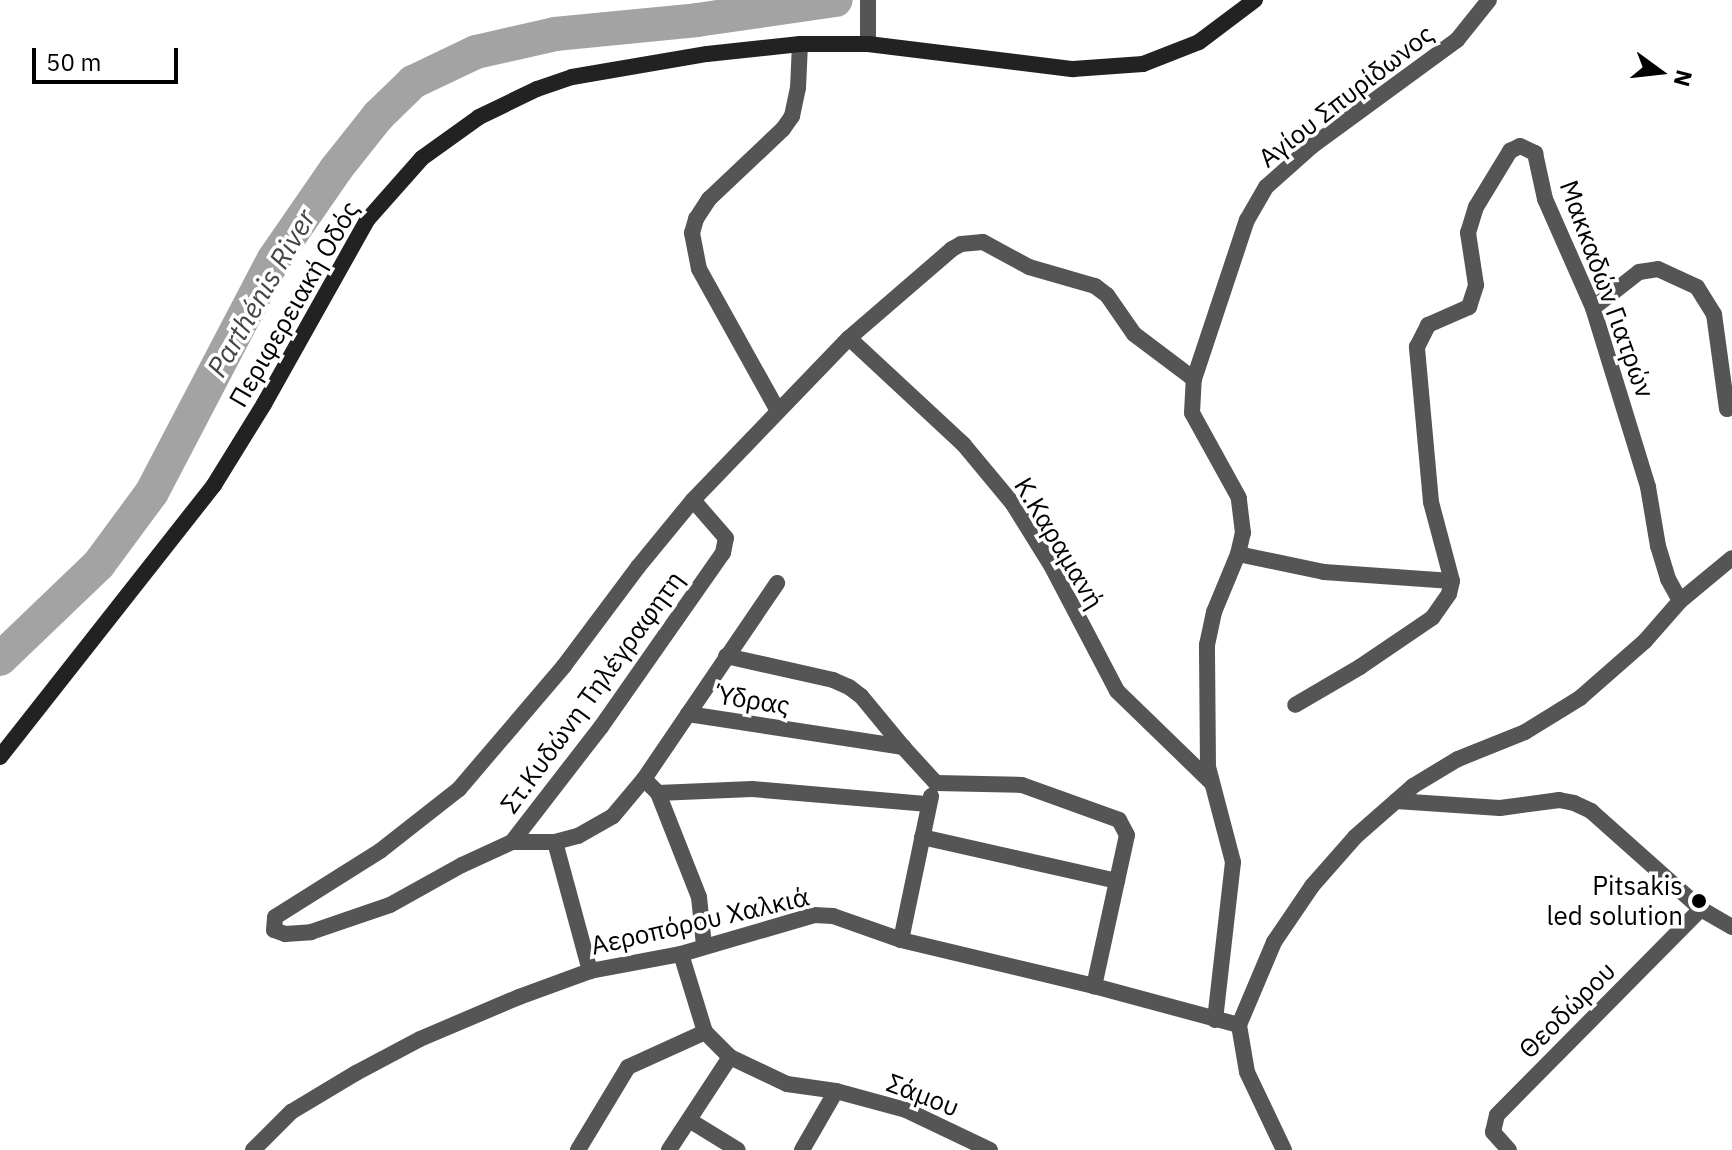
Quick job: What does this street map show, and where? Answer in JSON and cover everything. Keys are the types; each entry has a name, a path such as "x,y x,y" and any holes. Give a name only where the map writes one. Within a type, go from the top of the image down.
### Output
{"main road":[{"name":"Περιφερειακή Οδός","path":"0,757 214,485 368,219 422,158 479,117 572,77 707,54 800,44 868,44 1033,65 1109,68 1143,64 1199,42 1255,0"}],"street":[{"path":"868,0 868,44"},
{"name":"Αγίου Σπυρίδωνος","path":"1215,1020 1233,862 1206,746 1207,645 1214,612 1238,554 1243,533 1239,498 1192,413 1194,379 1247,220 1266,187 1312,146 1457,40 1489,0"},
{"path":"778,411 699,269 692,233 696,219 709,199 792,116 798,88 800,44"},
{"name":"Μακκαδών Γιατρών","path":"1452,581 1431,502 1417,347 1428,325 1469,307 1474,297 1468,233 1476,207 1510,151 1517,147 1535,153 1545,199 1593,308 1648,487 1658,546 1668,579 1680,601"},
{"path":"693,500 849,338 952,249 983,242 1029,267 1095,286 1107,295 1134,334 1194,379"},
{"path":"1593,308 1639,272 1658,269 1697,287 1714,314 1727,409"},
{"name":"Κ.Καραμανή","path":"849,338 964,445 1013,504 1052,567 1117,691 1213,784"},
{"name":"Στ.Κυδώνη Τηλέγραφητη","path":"693,500 726,538 723,553 601,727 512,842 462,865 390,905 311,932 285,934 274,930 275,917 380,851 459,789 564,666 693,500"},
{"path":"1238,554 1324,572 1452,581 1449,594 1432,618 1360,667 1295,705"},
{"path":"1284,1150 1247,1072 1239,1025 1274,942 1304,898 1355,837 1396,801 1434,772 1525,732 1557,714 1625,660 1680,601 1732,558"},
{"path":"688,714 777,583"},
{"path":"726,656 833,680 849,687 861,696 936,783 1022,785 1119,820 1127,835 1094,986"},
{"name":"Ύδρας","path":"512,842 555,842 599,827 613,816 644,779 688,714 903,747"},
{"path":"644,779 658,793 686,856 699,897 704,945"},
{"path":"901,940 928,804 936,783"},
{"path":"658,793 752,789 928,804"},
{"path":"1396,801 1500,808 1559,800 1574,803 1591,811 1701,909 1732,927"},
{"path":"922,837 1117,881"},
{"path":"555,842 590,971"},
{"name":"Θεοδώρου","path":"1509,1150 1493,1132 1497,1115 1701,909"},
{"name":"Αεροπόρου Χαλκιά","path":"254,1149 291,1112 420,1039 590,971 681,954 814,915 833,916 901,940 1094,986 1239,1025"},
{"path":"578,1150 628,1067 705,1032 681,954"},
{"name":"Σάμου","path":"705,1032 730,1057 787,1084 836,1091 906,1110 990,1150"},
{"path":"669,1150 730,1057"},
{"path":"802,1150 836,1091"},
{"path":"689,1120 738,1150"}],"waterway":[{"name":"Parthénis River","path":"0,659 99,564 152,492 274,259 336,169 378,116 413,82 476,52 555,34 697,20 836,0"}],"place":[{"name":"Pitsakis led solution","path":"1699,901"}]}
